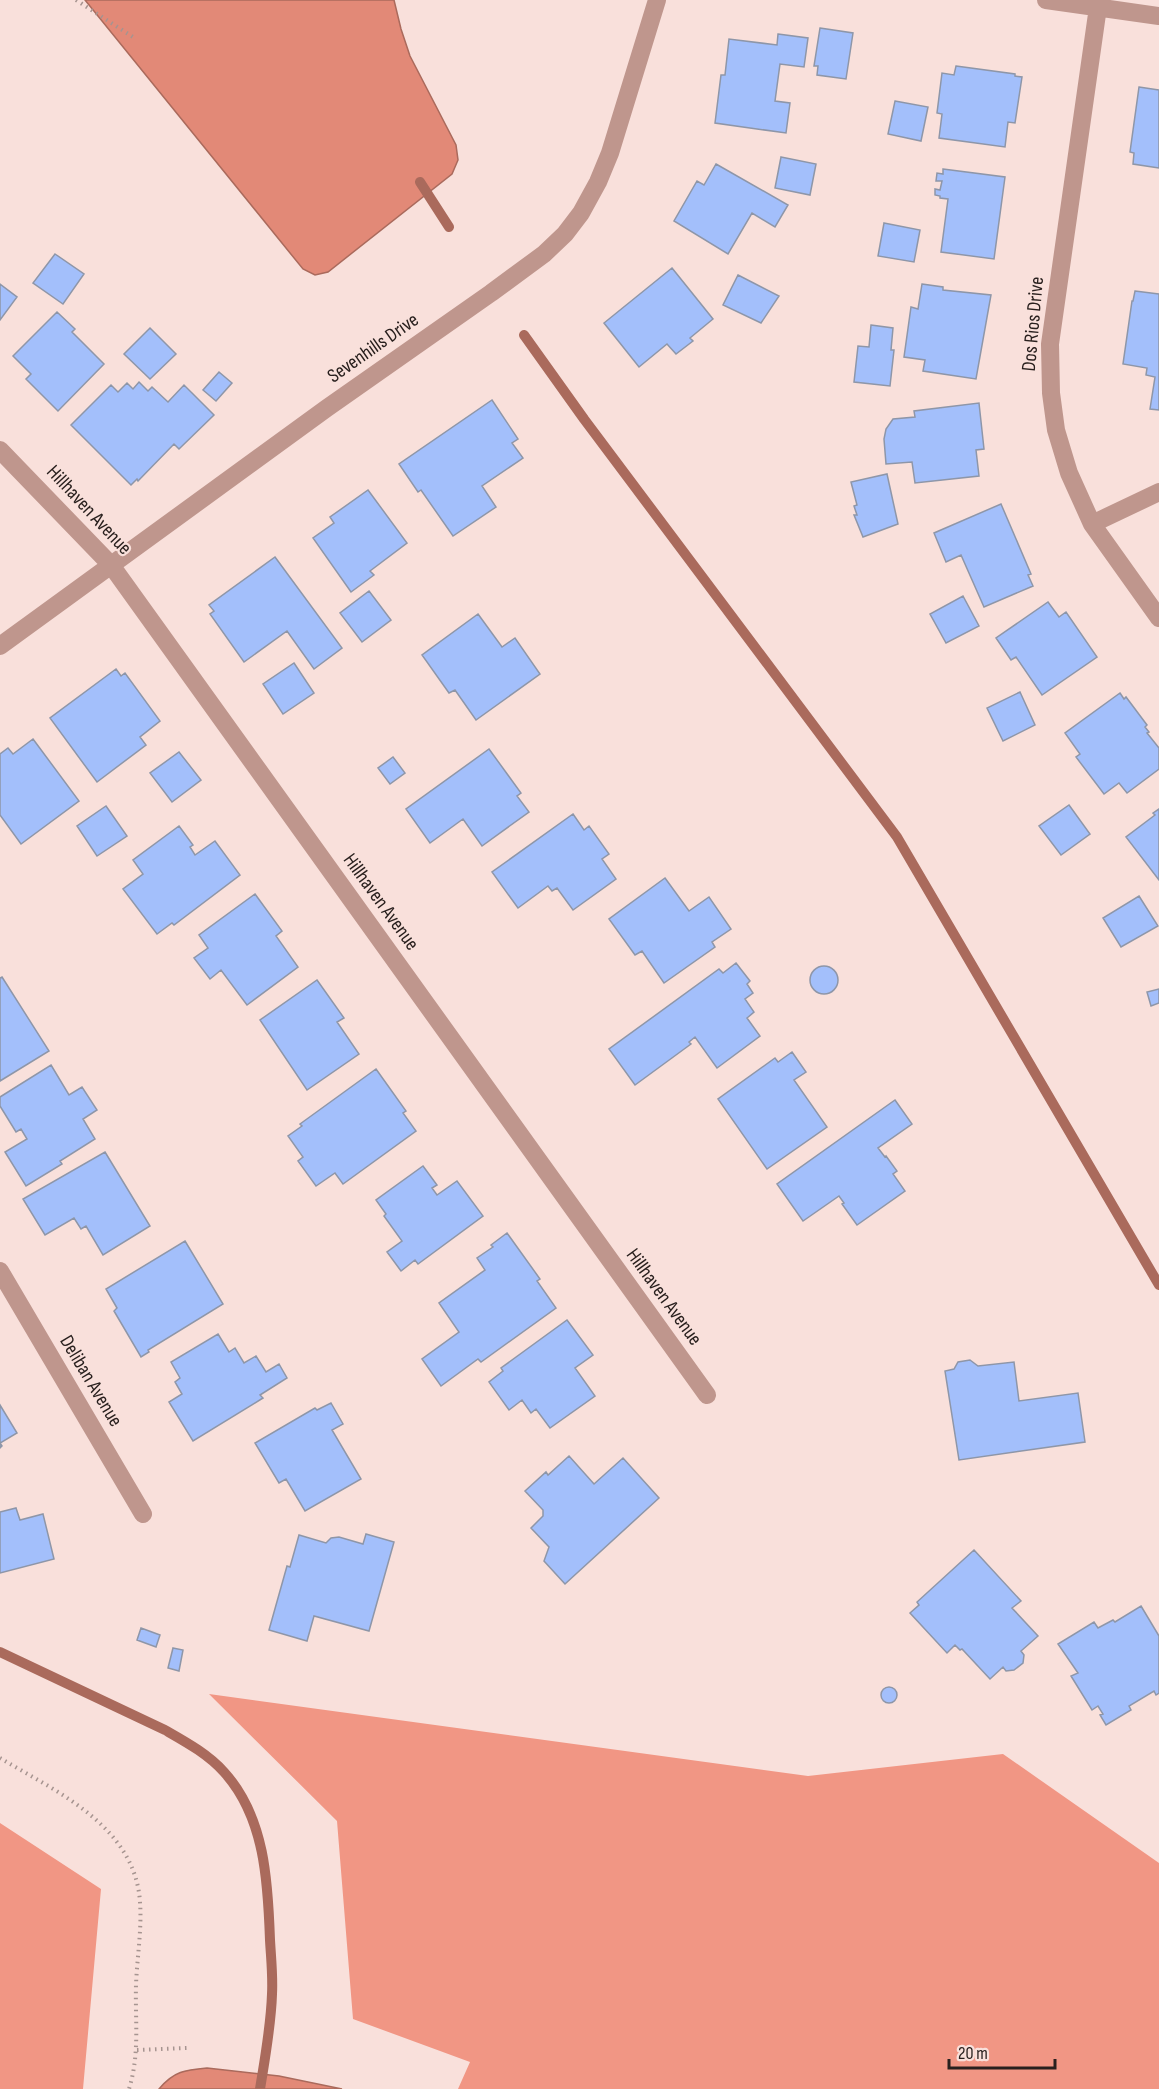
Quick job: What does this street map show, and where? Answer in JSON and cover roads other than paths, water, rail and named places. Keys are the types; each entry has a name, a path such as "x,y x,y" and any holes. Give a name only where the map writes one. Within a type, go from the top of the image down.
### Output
{"street":[{"name":"Sevenhills Drive","path":"0,646 327,408 491,294 544,254 565,234 598,182 610,153 657,0"},
{"path":"1046,0 1159,16"},
{"name":"Dos Rios Drive","path":"1098,7 1050,344 1056,430 1069,473 1092,524 1159,618"},
{"name":"Hillhaven Avenue","path":"0,450 111,565 707,1395"},
{"path":"1092,524 1159,492"},
{"name":"Deliban Avenue","path":"0,1271 143,1514"}],"waterway":[{"path":"420,182 449,227"},
{"path":"524,335 584,419 897,837 1159,1285"},
{"path":"0,1652 181,1739 218,1766 238,1790 248,1809 262,1851 268,1896 272,1994 260,2089"}]}
